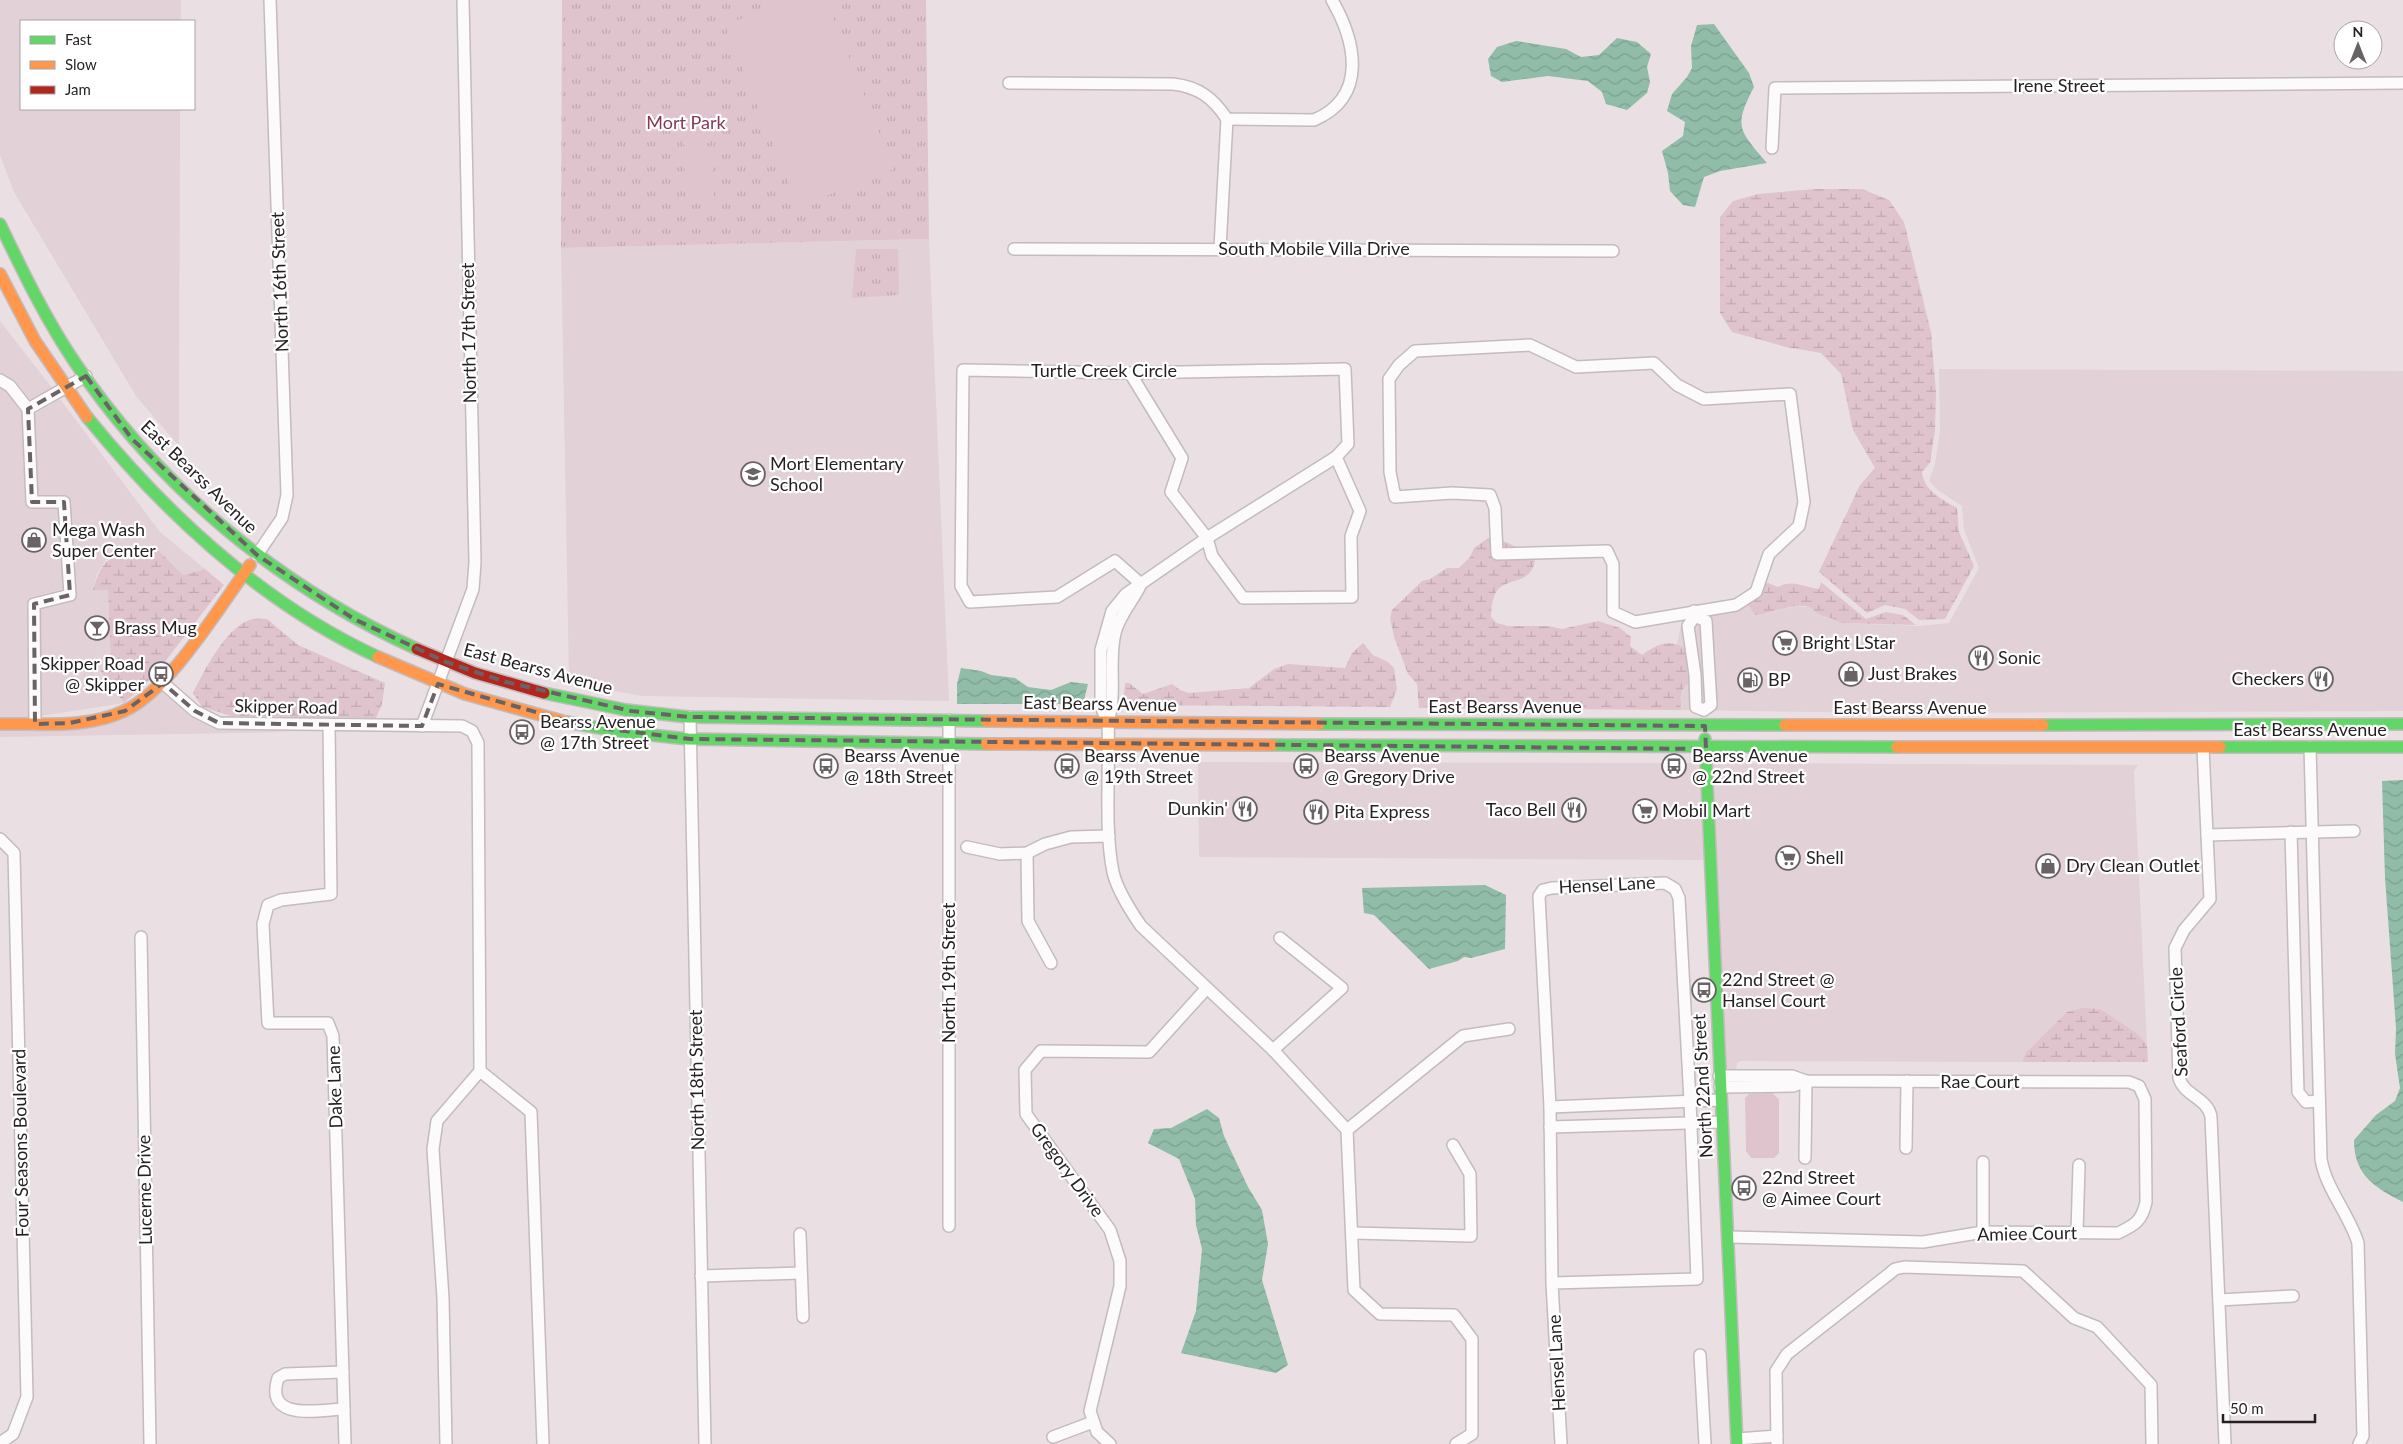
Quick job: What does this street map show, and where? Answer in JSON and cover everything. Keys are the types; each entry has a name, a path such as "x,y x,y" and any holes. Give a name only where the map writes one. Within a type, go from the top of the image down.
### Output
{"main road":[{"name":"East Bearss Avenue","path":"0,224 51,324 132,439 188,496 256,555 354,619 446,662 506,682 590,703 631,711 690,717 878,720 1705,726 2403,724"},
{"name":"East Bearss Avenue","path":"0,274 38,350 65,389 114,452 174,515 244,573 318,624 359,647 438,684 520,711 584,726 634,734 690,739 949,743 1706,748 2403,747"},
{"path":"0,724 70,723 94,720 125,711 163,684 256,555"},
{"path":"584,726 590,703"},
{"path":"878,720 878,742"},
{"path":"1345,746 1346,724"},
{"name":"North 22nd Street","path":"1705,726 1719,1081 1729,1238 1737,1441"}],"street":[{"name":"North 16th Street","path":"256,555 282,518 287,496 270,0"},
{"name":"North 17th Street","path":"446,662 473,589 475,562 463,0"},
{"path":"1228,119 1308,121 1327,115 1338,106 1352,83 1351,52 1339,12 1332,0"},
{"path":"1009,83 1186,85 1208,95 1228,119 1220,248"},
{"name":"Irene Street","path":"1772,148 1775,88 2403,83"},
{"name":"South Mobile Villa Drive","path":"1014,249 1220,248 1613,251"},
{"path":"1704,710 1696,707 1688,626 1695,614 1736,605 1756,592 1769,554 1799,526 1804,502 1790,394 1704,399 1677,385 1654,363 1638,366 1576,367 1557,356 1530,345 1415,351 1399,365 1389,379 1390,472 1395,497 1452,493 1490,495 1495,508 1498,554 1607,551 1613,564 1613,612 1635,622 1695,614 1706,621 1711,705 1704,710"},
{"name":"Turtle Creek Circle","path":"1108,722 1112,707 1112,651 1114,633 1121,616 1141,584 1208,538 1336,457 1348,444 1345,369 1130,373 962,370 961,586 970,602 1057,597 1115,561 1141,584"},
{"path":"1130,373 1182,458 1171,492 1208,538 1212,556 1243,598 1352,597 1351,536 1360,512 1336,457"},
{"path":"28,409 86,376"},
{"path":"0,380 10,386 28,409 32,502 64,502 70,595 34,604 35,724"},
{"path":"422,726 446,662"},
{"name":"Skipper Road","path":"163,684 195,711 219,723 462,726 472,731 478,743 480,1071"},
{"path":"1704,710 1705,726"},
{"name":"North 18th Street","path":"690,717 705,1444"},
{"name":"North 19th Street","path":"948,720 949,1226"},
{"path":"1108,722 1109,836 1113,873 1126,902 1140,925 1272,1050 1347,1130 1354,1290 1380,1314 1454,1316 1472,1339 1472,1434 1456,1444"},
{"name":"Dake Lane","path":"329,725 331,894 281,900 268,905 262,924 268,1023 328,1023 333,1036 345,1444"},
{"path":"2310,747 2322,1166 2353,1228 2358,1243 2363,1436 2359,1444"},
{"name":"Seaford Circle","path":"2204,748 2210,900 2184,930 2175,948 2179,1078 2185,1090 2207,1105 2211,1117 2225,1444"},
{"path":"2208,834 2354,831"},
{"path":"2291,832 2298,1092 2306,1102 2319,1101"},
{"path":"968,848 1000,854 1027,853 1045,844 1071,837 1109,836"},
{"name":"Four Seasons Boulevard","path":"0,839 14,853 27,1397 13,1434 0,1443"},
{"path":"1027,853 1028,921 1051,963"},
{"name":"Hensel Lane","path":"1552,1283 1697,1279 1679,898 1675,889 1665,883 1552,888 1543,890 1539,896 1550,1107 1552,1283 1562,1444"},
{"name":"Lucerne Drive","path":"140,937 150,1444"},
{"path":"1272,1050 1342,988 1280,938"},
{"name":"Gregory Drive","path":"1092,1422 1090,1411 1092,1398 1120,1286 1120,1261 1110,1230 1026,1114 1025,1070 1041,1051 1149,1052 1206,989"},
{"path":"1347,1130 1463,1036 1509,1030"},
{"path":"446,1444 443,1298 433,1149 437,1120 480,1071 530,1112 543,1444"},
{"name":"Rae Court","path":"1719,1081 1792,1076 1806,1081 2129,1082 2139,1086 2145,1099"},
{"path":"1804,1158 1806,1081"},
{"path":"1906,1148 1907,1082"},
{"name":"Amiee Court","path":"1729,1238 1923,1242 1983,1232 2118,1233 2133,1226 2143,1216 2146,1202 2145,1099"},
{"path":"1550,1107 1721,1100"},
{"path":"1550,1127 1722,1122"},
{"path":"1353,1233 1471,1236 1470,1174 1453,1145"},
{"path":"1983,1162 1983,1232"},
{"path":"2077,1232 2079,1165"},
{"path":"800,1234 803,1317"},
{"path":"1737,1441 1777,1440 1776,1371 1780,1362 1787,1354 1895,1269 1904,1266 2023,1271 2074,1318 2097,1326 2151,1385 2152,1444"},
{"path":"701,1276 800,1273"},
{"path":"2219,1300 2293,1296"},
{"path":"1700,1355 1705,1444"},
{"path":"343,1372 285,1374 278,1378 276,1395 278,1403 287,1410 344,1409"},
{"path":"1053,1437 1092,1422 1098,1432 1110,1444"}],"highlighted area":[{"path":"86,376 132,439 257,555 354,619 446,662 506,682 631,711 690,717 1705,726 1706,749 690,739 584,726 438,684 422,726 219,723 195,711 163,683 125,711 70,723 35,724 34,604 70,595 64,502 32,502 28,409"}],"shaded area":[{"path":"0,0 181,0 181,20 20,20 20,110 180,110 179,446 136,396 14,192 0,155"},
{"name":"Mort Elementary School","path":"929,239 949,701 642,696 569,683 561,248"},
{"path":"0,321 52,388 30,400 15,381 0,372"},
{"path":"1939,369 2403,371 2403,711 1892,713 1681,710 1679,693 1684,684 1693,680 1677,644 1683,616 1748,604 1766,614 1794,606 1811,607 1819,614 1831,616 1840,623 1919,626 1949,623 1979,568 1964,530 1962,506 1939,491 1929,481 1935,464 1940,431"},
{"path":"0,388 6,391 22,412 25,503 32,509 58,509 63,589 32,597 27,604 28,717 0,717"},
{"path":"60,399 160,532 205,569 183,575 157,549 106,560 97,574 93,590 108,590 111,670 99,670 102,677 124,703 41,716 40,610 71,602 76,594 70,502 64,495 38,495 35,414"},
{"path":"163,692 191,717 215,729 296,732 0,737 0,731 41,731"},
{"path":"1198,762 1700,763 1704,860 1199,857"},
{"path":"1712,763 2138,765 2134,771 2147,1045 2138,1034 2125,1026 2067,1012 2026,1052 2022,1062 1741,1061 1737,1063 1736,1073 1725,1074"}],"green space":[{"name":"Mort Park","path":"562,0 926,0 929,239 561,248"},
{"path":"790,0 826,0 894,169 798,207 725,25"},
{"path":"706,96 710,143 682,145 679,98"},
{"path":"711,150 714,197 687,199 683,152"},
{"path":"1815,189 1862,189 1889,200 1904,222 1931,332 1936,392 1935,431 1930,463 1922,472 1923,479 1935,494 1957,508 1959,532 1974,566 1945,619 1919,620 1905,609 1885,605 1867,613 1819,572 1860,485 1875,468 1853,430 1841,374 1821,353 1786,347 1732,332 1720,313 1720,217 1733,201 1758,194"},
{"path":"856,249 898,249 899,295 852,298"},
{"path":"1488,538 1513,545 1535,561 1528,575 1504,585 1495,594 1491,617 1497,623 1508,626 1549,626 1562,629 1598,621 1620,628 1631,637 1630,646 1642,655 1659,645 1667,643 1680,646 1694,656 1701,664 1699,673 1682,691 1681,710 1419,708 1417,684 1408,674 1394,637 1390,618 1392,610 1422,581 1430,579 1447,568 1459,568 1470,557 1474,548"},
{"path":"133,546 157,549 183,575 205,569 224,585 154,676 124,703 99,670 111,669 108,590 93,590 99,572 107,562"},
{"path":"1763,581 1778,587 1794,584 1819,589 1821,582 1866,619 1886,612 1903,615 1916,625 1840,623 1803,606 1789,607 1755,615 1748,604"},
{"path":"254,619 267,619 298,645 385,683 382,704 376,718 231,716 202,707 193,693 215,652 230,633 239,626"},
{"path":"1363,643 1373,655 1388,662 1394,668 1397,689 1390,707 1123,705 1125,683 1129,683 1143,694 1172,684 1180,690 1189,693 1249,688 1274,669 1288,664 1345,668 1352,653"},
{"path":"2082,1008 2100,1009 2138,1034 2147,1045 2148,1062 2022,1062 2026,1052 2067,1012"},
{"path":"1772,1093 1779,1099 1779,1153 1774,1158 1751,1158 1746,1151 1745,1098 1749,1094"}],"water":[{"path":"1714,24 1749,73 1754,87 1743,111 1742,128 1750,143 1767,163 1720,171 1704,177 1695,207 1683,205 1670,191 1668,173 1662,151 1683,136 1685,122 1667,111 1672,94 1687,77 1692,68 1691,46 1697,25"},
{"path":"1617,38 1637,42 1651,54 1647,67 1650,82 1647,93 1627,110 1606,104 1602,92 1588,81 1548,76 1502,82 1491,76 1488,59 1497,47 1516,41 1566,49 1581,57 1599,55"},
{"path":"961,668 1015,678 1028,687 1051,690 1071,682 1088,684 1083,704 957,704 957,684"},
{"path":"2403,780 2403,1202 2375,1185 2362,1171 2355,1152 2354,1140 2376,1115 2395,1101 2400,1088 2395,1054 2396,1028 2385,878 2382,781"},
{"path":"1485,885 1506,895 1505,949 1471,958 1464,957 1458,961 1429,969 1374,915 1364,913 1362,888"},
{"path":"1207,1109 1219,1118 1224,1136 1248,1187 1262,1210 1268,1244 1262,1280 1288,1365 1276,1373 1181,1353 1196,1311 1202,1249 1196,1225 1195,1199 1179,1159 1148,1143 1154,1129 1171,1128"}],"traffic: fast":[{"path":"0,224 26,278 65,347 109,409 145,452 227,530 271,564 318,596 366,624 417,649"},
{"path":"87,417 150,488 183,522 219,554 295,611 378,657"},
{"path":"544,693 626,710 688,717 986,721"},
{"path":"566,722 623,732 688,739 986,744"},
{"path":"1319,724 1785,725"},
{"path":"2043,725 2403,724"},
{"path":"1705,739 1737,1444"},
{"path":"1272,745 1897,747"},
{"path":"2220,747 2403,747"}],"traffic: slow":[{"path":"0,274 35,341 87,417"},
{"path":"0,724 79,723 110,717 141,701 176,667 193,646 250,565"},
{"path":"378,657 465,694 566,722"},
{"path":"986,721 1319,724"},
{"path":"1785,725 2043,725"},
{"path":"986,744 1272,745"},
{"path":"1897,747 2220,747"}],"traffic: jam":[{"path":"417,649 475,673 544,693"}],"place":[{"name":"Mort Elementary School","path":"753,474"},
{"name":"Mega Wash Super Center","path":"34,540"},
{"name":"Brass Mug","path":"97,628"},
{"name":"Bright LStar","path":"1785,643"},
{"name":"Sonic","path":"1981,658"},
{"name":"Skipper Road @ Skipper","path":"161,674"},
{"name":"Just Brakes","path":"1851,674"},
{"name":"Checkers","path":"2321,679"},
{"name":"BP","path":"1750,680"},
{"name":"Bearss Avenue @ 17th Street","path":"522,732"},
{"name":"Bearss Avenue @ 18th Street","path":"826,766"},
{"name":"Bearss Avenue @ 19th Street","path":"1067,766"},
{"name":"Bearss Avenue @ Gregory Drive","path":"1306,766"},
{"name":"Bearss Avenue @ 22nd Street","path":"1674,766"},
{"name":"Dunkin'","path":"1245,809"},
{"name":"Taco Bell","path":"1574,810"},
{"name":"Mobil Mart","path":"1645,811"},
{"name":"Pita Express","path":"1316,812"},
{"name":"Shell","path":"1788,858"},
{"name":"Dry Clean Outlet","path":"2048,866"},
{"name":"22nd Street @ Hansel Court","path":"1704,990"},
{"name":"22nd Street @ Aimee Court","path":"1744,1188"}]}
